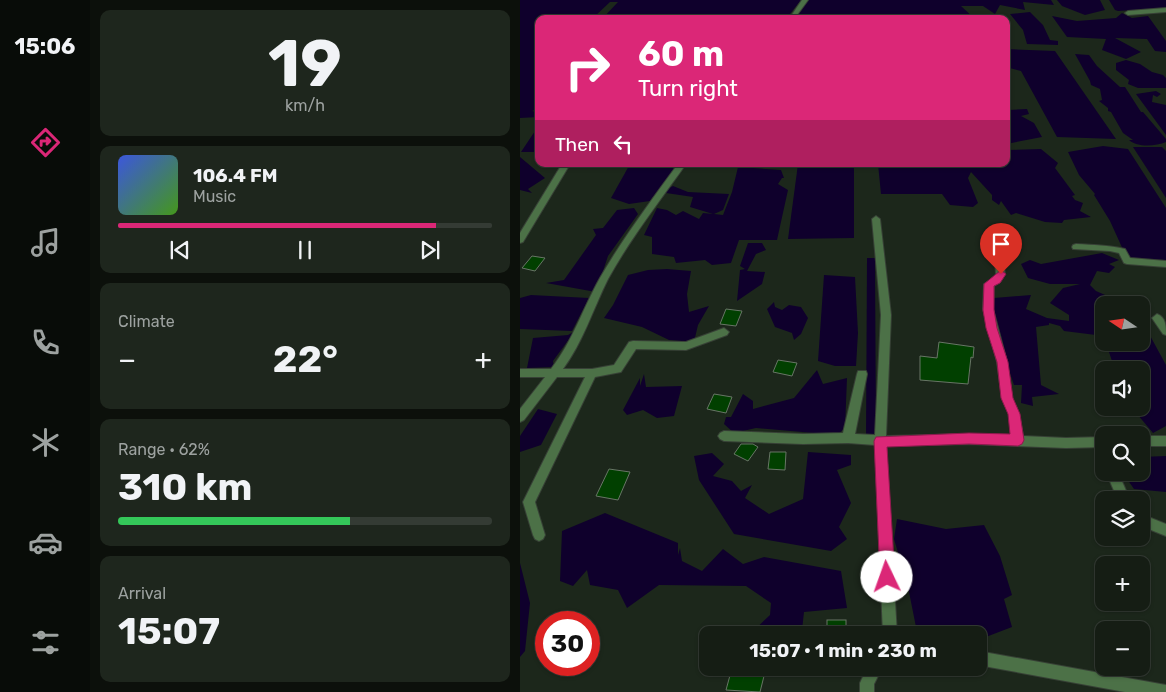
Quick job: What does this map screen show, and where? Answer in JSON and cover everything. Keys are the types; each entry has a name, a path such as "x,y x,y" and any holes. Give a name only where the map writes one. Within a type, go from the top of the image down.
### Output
{"street":[{"path":"794,15 805,0"},
{"path":"1128,13 1166,10"},
{"path":"520,240 564,167"},
{"path":"520,417 566,356 604,279 642,218 680,167"},
{"path":"876,219 886,315 880,441 890,626"},
{"path":"1003,239 986,240 999,261 1001,274 989,284 988,310 1002,362 1007,398 1014,414 1018,440"},
{"path":"1076,247 1110,248 1122,251 1127,261 1166,264"},
{"path":"1157,318 1166,331"},
{"path":"520,373 592,373 617,369 633,345 686,346 724,332"},
{"path":"539,535 528,502 592,373"},
{"path":"848,438 862,374"},
{"path":"724,436 803,439 848,438 880,441 969,439 1095,442"},
{"path":"1150,441 1166,441"},
{"path":"1150,524 1166,530"},
{"path":"987,660 1166,692"},
{"path":"867,692 866,683 870,676"}],"shaded area":[{"path":"520,0 801,0 789,15 606,15 618,2 610,2 596,15 535,15 535,110 532,111 535,112 535,117 520,118"},
{"path":"808,0 1051,0 1054,5 1023,2 1025,10 1000,5 995,14 983,6 961,6 971,15 797,15"},
{"path":"1057,0 1100,0 1105,10 1085,15 1062,6"},
{"path":"1109,0 1166,0 1166,8 1118,11 1115,10"},
{"path":"1030,12 1043,25 1050,40 1058,41 1058,45 1027,44 1023,30 1010,14"},
{"path":"1122,13 1132,18 1148,16 1166,41 1166,52 1155,51 1147,39 1115,38 1141,52 1126,59 1102,50 1106,39 1067,37 1052,16 1077,21 1116,18"},
{"path":"1010,49 1055,51 1116,139 1057,137 1021,71 1010,68"},
{"path":"1075,54 1089,55 1097,66 1120,87 1125,87 1141,112 1166,139 1166,142 1147,146 1133,143 1129,140 1133,140 1123,133 1111,112 1108,111 1108,108 1099,101 1102,100 1100,89 1091,85"},
{"path":"1126,60 1140,64 1152,72 1163,75 1166,78 1166,88 1138,88 1128,84 1129,80 1116,70 1116,63"},
{"path":"1156,91 1161,94 1157,97 1153,95 1152,102 1166,105 1166,135 1136,94"},
{"path":"1027,109 1029,114 1021,116 1034,123 1042,137 1010,143 1010,110"},
{"path":"535,131 535,152 521,152"},
{"path":"1103,146 1128,149 1166,208 1166,260 1134,259 1125,254 1095,194 1079,175 1068,152"},
{"path":"1133,147 1162,147 1166,151 1166,198"},
{"path":"1041,149 1058,163 1055,168 1075,195 1072,196 1075,200 1083,203 1080,211 1091,217 1064,220 1062,223 1045,222 1016,213 1011,215 1001,201 999,205 992,200 992,195 971,172 968,178 978,203 973,207 950,205 942,194 881,194 878,167 1010,167 1010,150"},
{"path":"520,157 545,178 528,189 532,193 520,190"},
{"path":"628,167 674,167 650,201 629,204 611,198"},
{"path":"738,167 781,170 784,178 778,184 788,190 777,240 739,240 731,263 712,265 705,260 676,263 674,257 652,254 652,237 644,235 657,208 667,210 676,215 683,211 699,219 703,213 713,214 690,207 693,197 666,193 666,190 673,186 688,192 729,194 723,210 714,214 723,215 732,192"},
{"path":"798,167 854,167 854,238 788,239"},
{"path":"634,208 638,214 608,256 596,292 546,283 564,280 596,235 593,229 603,228 617,210"},
{"path":"748,243 762,243 766,250 756,254 747,271 765,272 762,284 737,301 740,270 745,269 740,266"},
{"path":"1102,253 1119,260 1109,264 1115,267 1109,273 1097,271 1090,285 1096,291 1107,296 1095,296 1095,335 1064,331 1060,326 1049,323 1049,325 1036,327 1041,385 1059,394 1032,397 1033,406 1021,403 1022,385 1014,385 988,309 994,298 1031,295 1026,309 1047,318 1069,321 1069,315 1050,303 1063,288 1080,284 1050,284 1028,278 1021,264 1030,260 1041,264"},
{"path":"867,258 875,258 876,441 866,439"},
{"path":"648,270 691,271 687,294 689,312 709,306 698,325 694,342 669,340 642,327 604,318 613,305 628,275"},
{"path":"824,275 855,277 858,333 856,366 835,366 818,361"},
{"path":"531,295 589,298 572,331 520,329 520,298"},
{"path":"774,302 775,307 782,310 789,305 801,307 808,318 801,334 794,340 792,333 775,327 767,309"},
{"path":"575,331 553,361 554,367 527,368 533,338 568,335"},
{"path":"1150,336 1166,365 1166,426 1153,433 1150,426 1147,426 1139,416 1150,416 1150,361 1112,361 1109,351 1150,351"},
{"path":"817,370 823,384 847,378 845,428 837,435 756,428 734,433 724,424 726,417 731,417 743,394 753,401 753,409 794,398"},
{"path":"644,374 646,387 682,386 674,416 657,418 643,410 627,415 623,410 640,378 640,386"},
{"path":"538,409 557,414 541,445 520,452 520,436"},
{"path":"808,452 851,455 851,465 837,470 851,503 839,527 847,539 831,551 734,534 699,480 694,456 712,453 724,464 713,476 732,481 741,491 752,485 745,498 769,514 803,499"},
{"path":"1166,456 1166,492 1134,489 1128,481 1150,481 1150,457"},
{"path":"605,513 678,543 678,555 680,548 682,561 702,571 723,549 743,564 764,557 841,571 847,608 804,612 802,626 758,626 770,615 771,603 746,586 659,585 627,608 618,590 590,585 587,570 573,586 560,581 562,531"},
{"path":"897,519 946,529 984,525 1000,556 1012,595 1004,599 1012,627 987,637 987,626 916,626 908,587 894,539"},
{"path":"520,563 530,603 525,651 520,657"}],"building":[{"path":"532,256 545,258 535,271 522,268"},
{"path":"726,309 742,311 736,326 720,324"},
{"path":"939,342 974,347 968,384 920,380 920,356 937,358"},
{"path":"778,360 797,363 792,376 773,372"},
{"path":"714,394 732,397 726,413 707,409"},
{"path":"741,444 753,444 758,447 748,461 734,454"},
{"path":"770,452 786,452 785,470 768,469"},
{"path":"609,469 630,472 618,500 596,496"},
{"path":"827,620 846,620 846,626 827,626"},
{"path":"730,676 764,676 760,692 726,690"}],"route":[{"path":"887,577 880,441 1018,440 1014,414 1007,398 1002,362 988,310 989,284 1001,274"}]}
